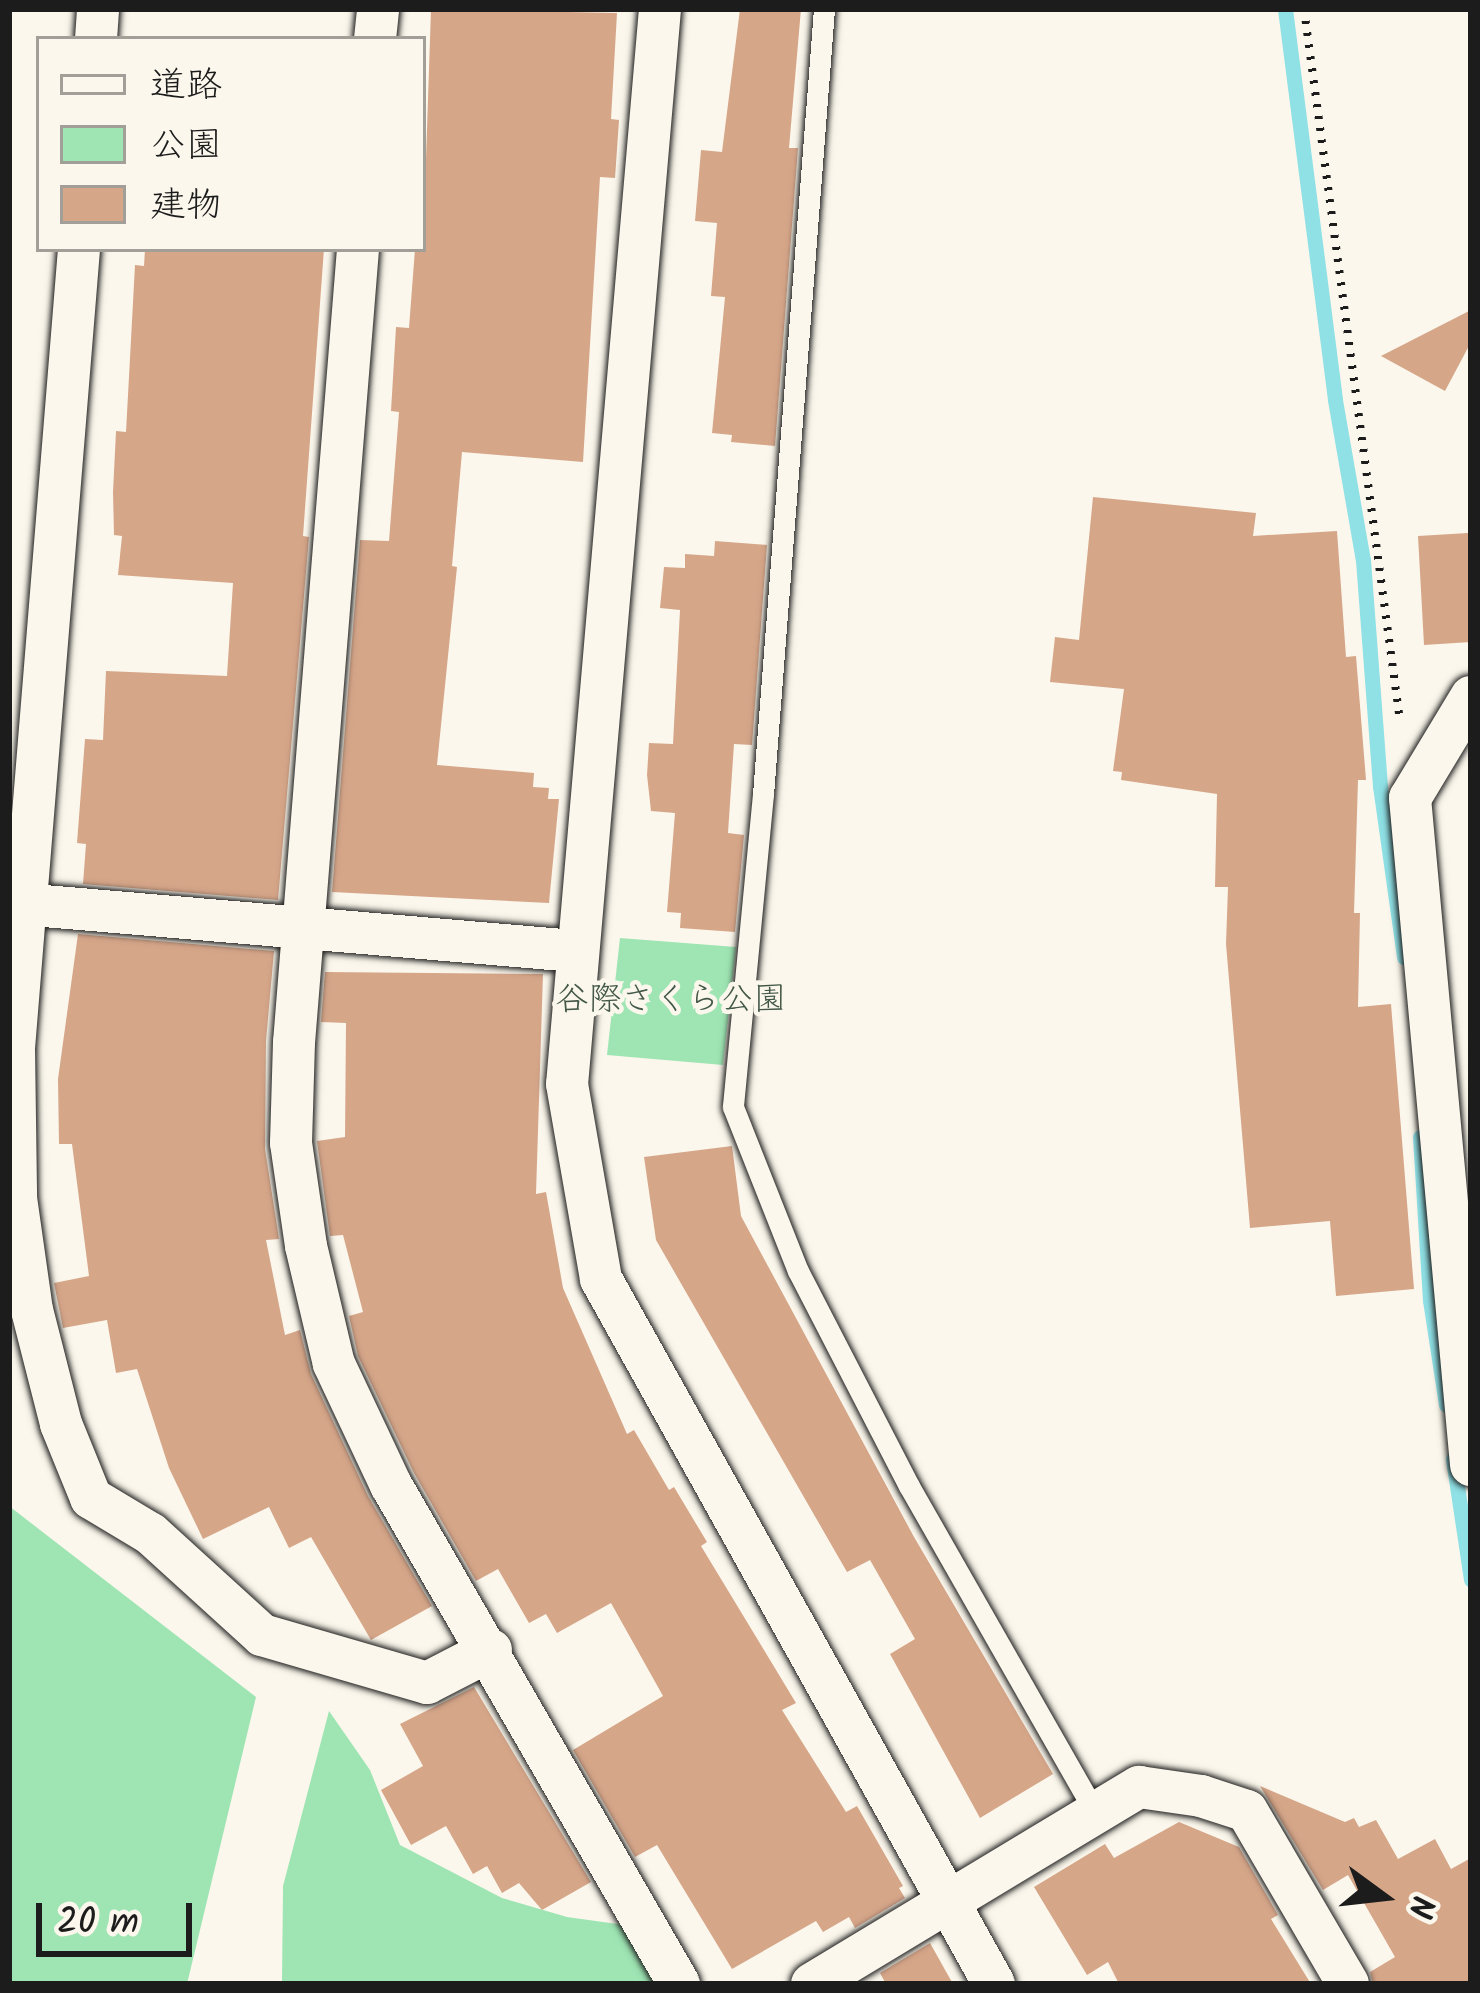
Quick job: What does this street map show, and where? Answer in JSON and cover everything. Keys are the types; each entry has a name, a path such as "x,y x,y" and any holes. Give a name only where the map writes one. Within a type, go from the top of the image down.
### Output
{"street":[{"path":"660,9 567,1084 601,1279 994,1984"},
{"path":"79,252 18,904 14,1048 16,1198 32,1310 61,1424 91,1498 151,1534 262,1635 427,1683 491,1650"},
{"path":"358,252 302,930 291,1143 306,1246 334,1364 391,1485 491,1650 680,1984"},
{"path":"1471,697 1410,798 1471,1465"},
{"path":"18,904 575,951"},
{"path":"812,1984 946,1899 1139,1787 1201,1796 1247,1811 1348,1984"}],"lane":[{"path":"824,9 764,794 733,1107 798,1271 909,1486 1095,1812"}],"path":[{"path":"1304,9 1410,798"}],"green space":[{"name":"谷際さくら公園","path":"620,938 736,947 723,1065 607,1055"},
{"path":"9,1506 256,1697 187,1984 9,1984"},
{"path":"329,1711 370,1770 400,1845 502,1898 567,1917 646,1928 679,1984 282,1984 283,1886"}],"building":[{"path":"431,9 617,13 611,119 619,120 615,178 600,177 583,462 462,452 452,566 457,567 437,765 534,773 533,787 549,788 548,799 559,799 549,903 332,892 360,540 389,541 399,412 391,411 396,327 409,328 415,252 426,252"},
{"path":"740,9 801,9 789,148 798,148 775,446 731,442 732,435 712,433 725,297 711,296 717,223 695,221 701,150 722,152"},
{"path":"145,252 324,252 303,536 309,537 278,900 83,884 86,844 77,843 85,739 103,740 106,671 227,676 233,583 118,575 122,536 114,535 116,431 126,432 135,265 144,266"},
{"path":"1471,310 1471,342 1445,391 1381,356"},
{"path":"1093,497 1256,513 1253,536 1337,531 1346,657 1356,656 1366,780 1358,780 1354,913 1360,913 1358,1007 1391,1004 1414,1289 1336,1296 1330,1221 1250,1228 1226,944 1228,887 1215,887 1217,794 1121,780 1122,772 1113,771 1124,689 1050,682 1055,637 1079,640"},
{"path":"1468,533 1471,642 1424,645 1418,536"},
{"path":"715,541 767,545 752,745 734,744 728,833 744,835 735,932 680,928 681,913 667,912 675,813 651,811 647,775 649,743 673,744 680,610 660,608 664,567 685,568 685,554 714,556"},
{"path":"78,934 274,951 266,1041 265,1149 279,1239 266,1240 285,1335 300,1330 311,1374 368,1496 432,1606 371,1640 311,1537 289,1548 269,1507 203,1539 169,1468 137,1369 116,1373 107,1320 63,1328 54,1283 89,1276 72,1144 59,1144 58,1079"},
{"path":"325,972 543,974 536,1194 546,1192 563,1288 627,1434 634,1430 669,1490 674,1487 707,1542 701,1546 796,1703 782,1710 846,1812 857,1806 903,1886 899,1888 905,1898 855,1928 849,1917 823,1932 816,1921 732,1969 657,1845 635,1857 573,1750 663,1696 611,1603 557,1633 546,1614 529,1623 498,1569 476,1581 414,1473 358,1356 349,1316 363,1312 343,1235 330,1236 317,1141 345,1137 346,1023 321,1022"},
{"path":"732,1146 741,1216 914,1537 1053,1774 980,1818 890,1654 915,1639 870,1560 847,1572 656,1240 644,1157"},
{"path":"474,1687 591,1882 542,1910 519,1883 502,1893 487,1866 473,1874 446,1826 411,1845 381,1790 423,1766 400,1724"},
{"path":"1260,1786 1345,1822 1354,1818 1359,1827 1376,1820 1398,1859 1435,1839 1451,1869 1471,1858 1471,1984 1373,1984 1370,1972 1395,1957 1348,1875 1323,1890"},
{"path":"1179,1822 1239,1847 1278,1915 1271,1919 1311,1984 1119,1984 1108,1962 1087,1975 1034,1887 1105,1844 1114,1858"},
{"path":"930,1943 953,1984 886,1984 880,1973"}],"waterway":[{"path":"1285,9 1335,400 1363,560 1380,786 1404,957"},
{"path":"1420,1137 1430,1300 1446,1405"},
{"path":"1453,1459 1471,1580"}]}
